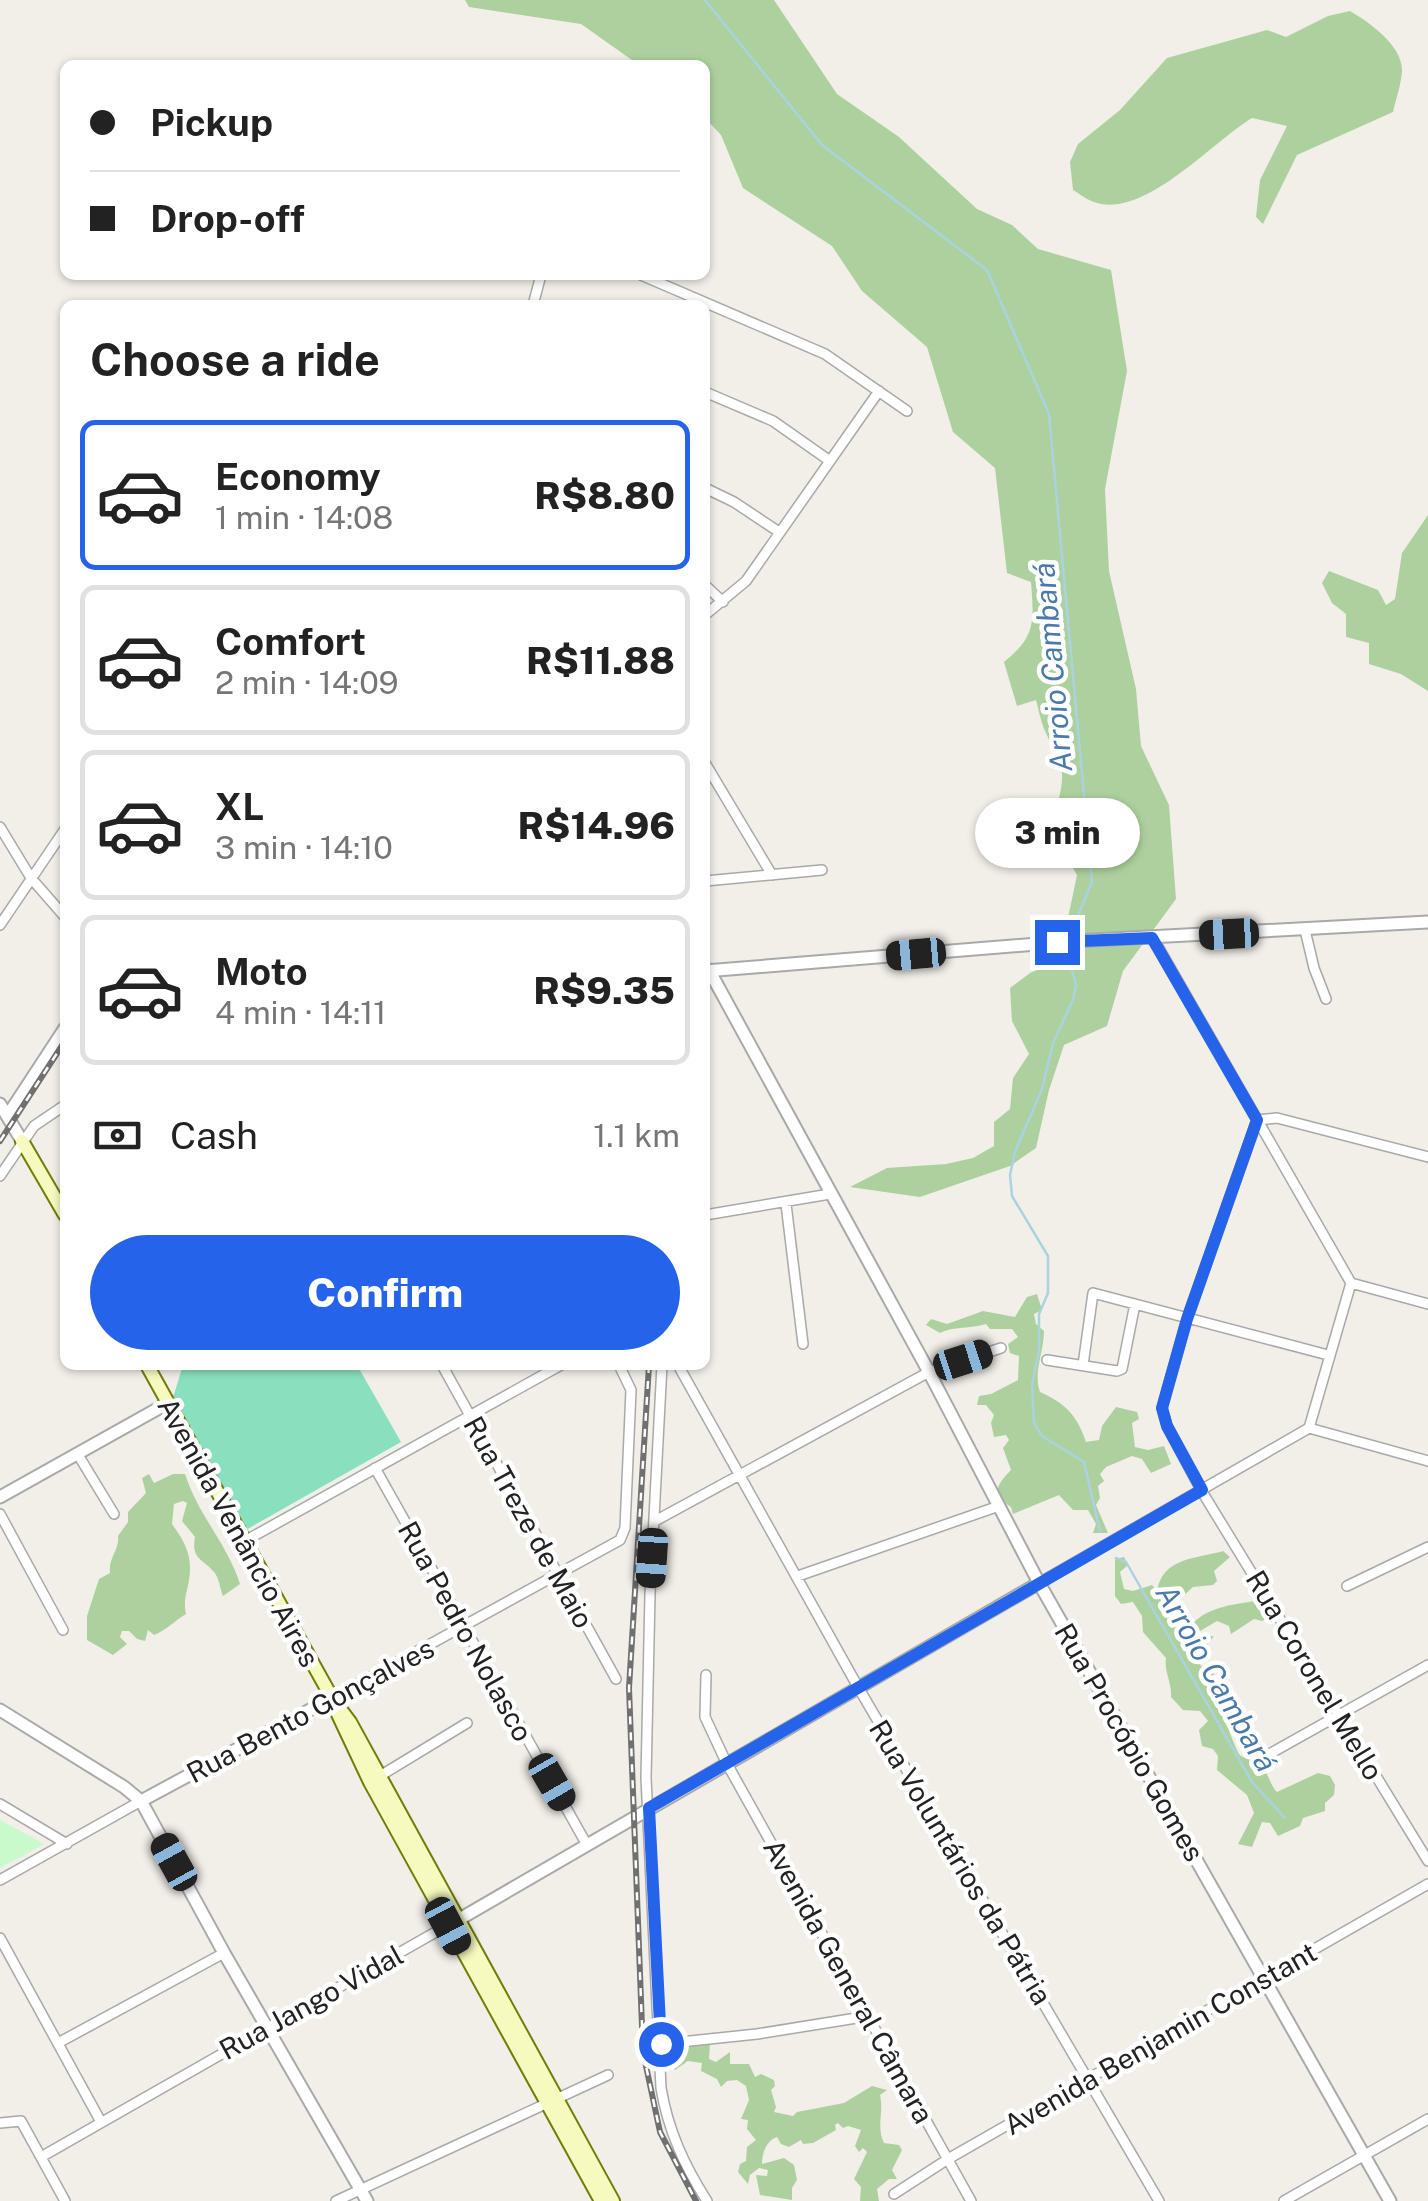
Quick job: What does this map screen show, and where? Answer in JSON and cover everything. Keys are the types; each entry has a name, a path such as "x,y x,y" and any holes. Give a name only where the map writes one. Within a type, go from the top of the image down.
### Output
{"main road":[{"path":"22,1140 60,1207"},
{"name":"Avenida Venâncio Aires","path":"150,1370 332,1698 600,2201"},
{"name":"Avenida Venâncio Aires","path":"550,2102 612,2201"}],"street":[{"path":"653,280 701,300"},
{"path":"710,304 811,346 908,411"},
{"path":"710,611 746,581 879,390"},
{"path":"710,394 773,421 830,461"},
{"path":"710,490 779,532"},
{"path":"710,590 723,602"},
{"path":"710,771 772,875"},
{"path":"0,827 31,878 60,911"},
{"path":"0,925 60,836"},
{"path":"710,881 822,870"},
{"path":"710,968 1057,942 1428,922"},
{"path":"1305,930 1326,999"},
{"path":"1152,938 1351,1283 1427,1300"},
{"name":"Rua Procópio Gomes","path":"710,975 929,1372 1040,1583 1390,2201"},
{"path":"0,1128 60,1036"},
{"path":"0,1104 22,1140"},
{"path":"0,1176 22,1140 42,1119 60,1109"},
{"path":"1257,1120 1277,1118 1428,1157"},
{"name":"Rua Coronel Mello","path":"1257,1120 1187,1319 1162,1408 1167,1426 1202,1490 1428,1861"},
{"path":"710,1214 830,1194"},
{"path":"786,1204 803,1344"},
{"path":"1351,1283 1309,1428 1428,1461"},
{"path":"1084,1365 1090,1295 1328,1356"},
{"path":"1047,1360 1117,1371 1122,1368 1135,1304"},
{"path":"655,1522 929,1372 1001,1348"},
{"name":"Rua Treze de Maio","path":"445,1370 616,1679"},
{"path":"243,1542 552,1370"},
{"name":"Rua Bento Gonçalves","path":"0,1880 620,1540 625,1528 631,1390 621,1370"},
{"path":"662,1370 647,1695 662,2088 667,2122 707,2201"},
{"name":"Rua Voluntários da Pátria","path":"681,1370 858,1687 1159,2201"},
{"path":"0,1497 168,1403"},
{"name":"Rua Jango Vidal","path":"41,2157 1309,1428"},
{"path":"77,1453 114,1514"},
{"name":"Rua Pedro Nolasco","path":"375,1468 587,1845"},
{"path":"798,1576 999,1506"},
{"path":"0,1514 63,1630"},
{"path":"1347,1586 1428,1547"},
{"path":"1264,1757 1428,1665"},
{"name":"Avenida General Câmara","path":"706,1675 705,1716 726,1762 970,2201"},
{"path":"0,1710 140,1801 364,2195"},
{"path":"374,1779 467,1723"},
{"path":"0,1804 68,1844"},
{"name":"Avenida Benjamin Constant","path":"894,2194 948,2159 1428,1884"},
{"path":"0,1938 101,2122"},
{"path":"58,2044 224,1953"},
{"path":"661,2044 758,2034 869,2016"},
{"path":"336,2201 364,2195 608,2075"},
{"path":"1284,2201 1428,2119"},
{"path":"0,2123 21,2121 66,2201"}],"green space":[{"path":"465,0 774,0 837,94 899,137 977,209 1012,225 1038,249 1111,270 1127,371 1105,489 1109,571 1136,689 1141,746 1169,805 1176,899 1123,971 1107,1026 1064,1045 1036,1148 1010,1166 920,1197 850,1187 887,1168 946,1164 973,1158 994,1146 994,1122 1010,1109 1013,1078 1029,1054 1012,1021 1010,988 1030,973 1059,961 1077,875 1067,858 1089,830 1093,809 1069,810 1059,798 1060,764 1036,700 1017,706 1004,662 1022,644 1031,627 1032,596 1031,582 1007,573 995,468 953,432 927,347 862,291 832,246 743,188 721,135 710,123 710,60 632,60 581,24 469,7"},
{"path":"1350,11 1384,36 1401,62 1393,112 1297,155 1263,224 1256,217 1260,180 1287,126 1252,118 1177,175 1134,200 1114,205 1094,202 1073,190 1070,162 1078,144 1120,110 1167,58 1267,30 1286,37 1328,16"},
{"path":"1428,515 1428,691 1401,674 1369,664 1369,643 1346,637 1346,614 1332,603 1322,583 1329,571 1378,590 1386,605 1395,599 1402,553"},
{"path":"1037,1294 1042,1310 1034,1314 1036,1324 1044,1331 1040,1392 1069,1411 1086,1442 1099,1440 1102,1426 1116,1407 1137,1412 1139,1419 1132,1423 1135,1447 1148,1450 1164,1446 1171,1464 1151,1473 1142,1459 1132,1456 1106,1467 1100,1474 1104,1481 1098,1486 1100,1498 1096,1505 1108,1533 1093,1533 1096,1524 1088,1510 1073,1510 1059,1495 1013,1514 998,1493 999,1485 1011,1470 1003,1448 1009,1440 1006,1435 994,1437 994,1415 986,1405 977,1405 979,1396 1018,1380 1019,1356 1010,1353 1008,1344 1018,1337 1012,1329 990,1329 986,1324 940,1333 926,1325 931,1319 947,1324 983,1311 1015,1317 1027,1297"},
{"path":"181,1370 360,1370 401,1442 244,1531 172,1401"},
{"path":"149,1474 154,1483 173,1474 185,1474 240,1584 223,1596 216,1574 196,1554 195,1537 182,1521 187,1503 174,1504 172,1524 184,1543 190,1564 186,1614 154,1635 148,1630 145,1641 122,1631 120,1637 127,1644 113,1655 87,1640 87,1616 99,1579 110,1573 128,1512 146,1493 142,1478"},
{"path":"1223,1551 1230,1557 1214,1571 1217,1581 1193,1587 1170,1608 1175,1616 1193,1623 1224,1607 1259,1600 1267,1604 1271,1616 1262,1621 1254,1619 1231,1634 1229,1626 1217,1621 1195,1634 1198,1638 1214,1636 1197,1658 1201,1666 1214,1673 1237,1750 1242,1757 1262,1765 1277,1792 1318,1773 1330,1776 1335,1785 1325,1811 1303,1818 1300,1826 1278,1836 1270,1823 1262,1822 1252,1847 1238,1844 1254,1813 1247,1795 1217,1770 1218,1756 1213,1749 1202,1746 1199,1730 1208,1721 1200,1711 1183,1710 1171,1697 1166,1658 1143,1632 1142,1616 1133,1602 1121,1604 1115,1596 1115,1559 1124,1557 1128,1565 1120,1572 1124,1589 1133,1591 1152,1585 1157,1591 1160,1580 1173,1566"},
{"path":"0,1820 44,1844 0,1868"},
{"path":"710,2044 709,2059 716,2062 730,2052 730,2064 749,2064 755,2077 761,2074 774,2080 774,2112 793,2116 844,2103 872,2086 887,2090 880,2095 881,2131 884,2143 899,2145 902,2150 892,2170 897,2179 889,2179 877,2189 879,2201 860,2201 861,2187 854,2179 867,2152 863,2148 859,2152 855,2146 861,2130 843,2128 838,2123 836,2130 813,2143 803,2144 801,2140 789,2147 777,2137 770,2141 762,2164 784,2158 794,2165 797,2180 792,2200 760,2195 756,2175 767,2176 768,2170 759,2168 750,2175 748,2184 738,2172 740,2164 746,2161 747,2147 756,2140 747,2129 748,2120 741,2119 749,2100 746,2086 737,2080 727,2081 721,2087 717,2079 701,2071 702,2063 688,2061 675,2070 664,2062 666,2052"}],"waterway":[{"name":"Arroio Cambará","path":"705,0 822,145 987,270 1049,414 1092,882 1070,935"},
{"name":"Arroio Cambará","path":"1066,947 1076,985 1073,1000 1053,1043 1042,1089 1015,1152 1010,1175 1012,1196 1048,1256 1048,1293 1039,1314 1039,1350 1032,1385 1034,1423 1042,1436 1084,1462 1100,1531"},
{"name":"Arroio Cambará","path":"1116,1558 1126,1562 1252,1782 1285,1818"}],"railway":[{"path":"0,1141 60,1049"},
{"path":"649,1370 629,1688 643,2052 660,2132 696,2201"}],"route":[{"path":"661,2044 649,1808 1202,1490 1167,1426 1162,1408 1187,1319 1257,1120 1152,938 1057,942"}]}
